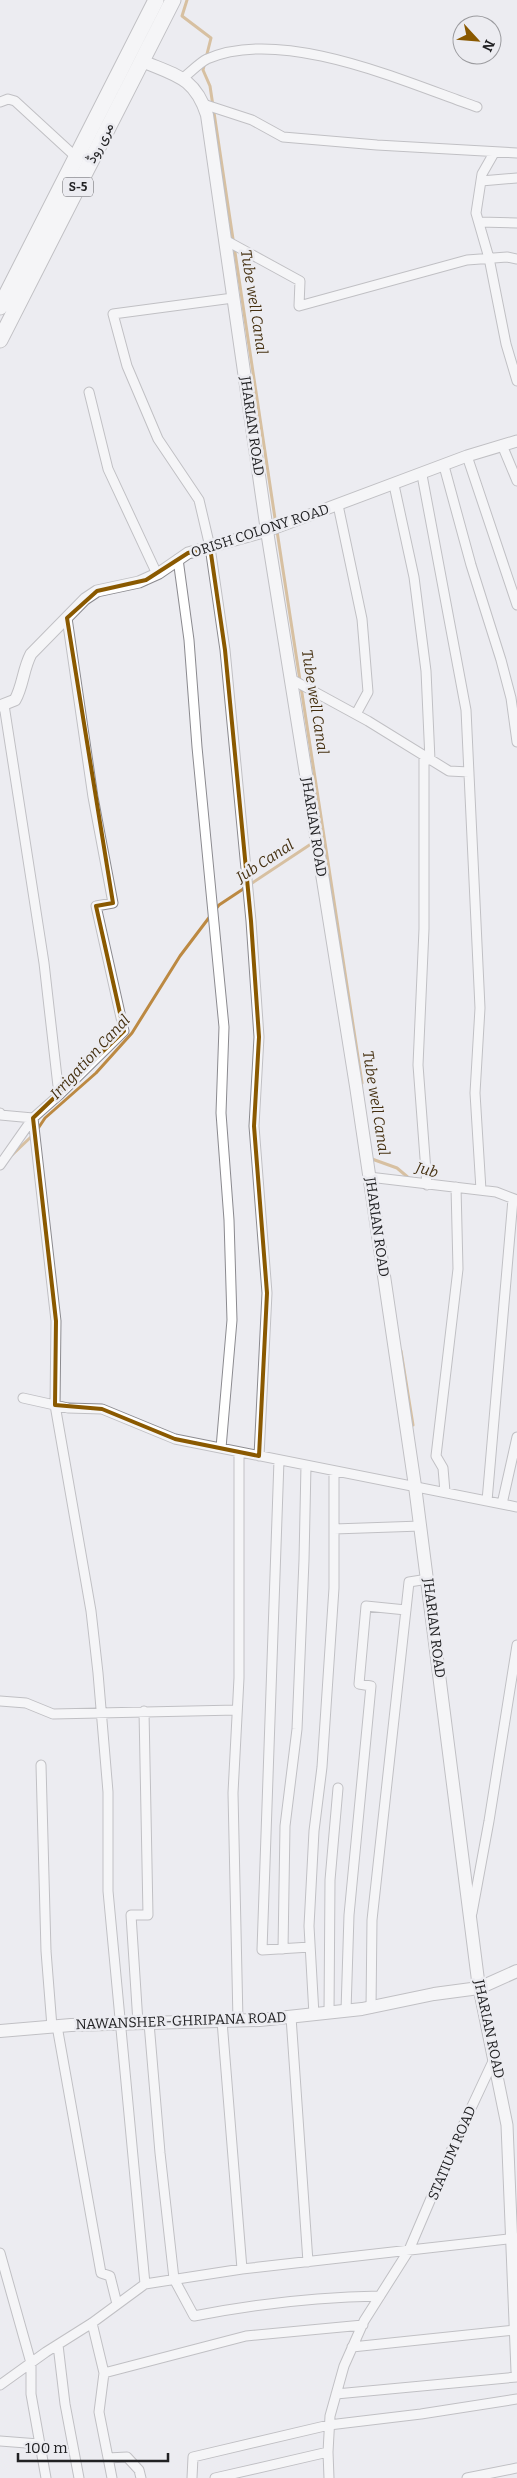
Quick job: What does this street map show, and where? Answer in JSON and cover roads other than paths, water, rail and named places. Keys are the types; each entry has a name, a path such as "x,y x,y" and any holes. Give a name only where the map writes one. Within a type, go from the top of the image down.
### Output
{"main road":[{"name":"مری روڈ","path":"0,307 60,207 142,61 156,0"},
{"name":"مری روڈ","path":"0,340 60,207 77,158 149,30 173,0"},
{"name":"JHARIAN ROAD","path":"142,61 183,78 192,85 203,104 421,1526 479,1988"},
{"name":"NAWANSHER-GHRIPANA ROAD","path":"0,2031 55,2026 238,2021 314,2015 371,2008 434,1994 479,1988 517,1971"}],"street":[{"path":"183,78 206,59 228,52 276,49 340,58 477,107"},
{"path":"0,102 8,99 14,101 77,158"},
{"path":"203,104 252,120 283,137 494,153 517,153"},
{"path":"494,153 482,174 476,213 489,258 506,344 517,381"},
{"path":"481,181 517,178"},
{"path":"479,222 517,223"},
{"path":"224,240 300,281 299,306 467,260 489,258 517,259"},
{"path":"233,298 113,314 127,366 158,439 199,500 210,547 225,650 251,921 259,1037 254,1126 267,1293 259,1456"},
{"path":"89,392 108,469 156,574"},
{"name":"ORISH COLONY ROAD","path":"2,706 14,700 31,654 85,599 98,591 138,582 156,574 188,553 267,531 422,475 467,456 517,441"},
{"path":"502,445 517,481"},
{"path":"467,456 516,600"},
{"path":"444,466 470,565 501,660 511,698 517,742"},
{"path":"422,475 466,710 480,1008 475,1093 481,1190"},
{"path":"394,485 414,577 426,671 427,758 424,929 418,1066 427,1185"},
{"path":"338,505 351,560 363,637 368,692 356,714"},
{"path":"178,559 189,640 197,747 224,1027 221,1113 229,1220 232,1320 221,1448"},
{"path":"0,1165 34,1118 124,1031 96,906 113,903 93,797 67,618"},
{"path":"291,679 356,714 449,771 469,772"},
{"path":"2,706 44,963 59,1095"},
{"path":"0,1113 0,1115 34,1118"},
{"path":"34,1118 56,1322 55,1405 92,1611 108,1792 108,1891 119,2024 145,2284"},
{"path":"369,1177 496,1192 515,1199 487,1501"},
{"path":"445,1492 443,1468 436,1456 458,1269 456,1187"},
{"path":"23,1398 55,1405 102,1409 175,1439 517,1507"},
{"path":"502,1504 517,1437"},
{"path":"238,2021 233,1793 237,1710 239,1452"},
{"path":"279,1460 262,1950 310,1947"},
{"path":"283,1949 285,1826 296,1729 304,1569 306,1465"},
{"path":"314,2015 310,1947 314,1831 322,1767 334,1588 334,1471"},
{"path":"334,1528 421,1526"},
{"path":"371,2008 372,1920 409,1582 428,1579"},
{"path":"346,2011 349,1915 371,1686 359,1684 366,1606 406,1610"},
{"path":"471,1920 517,1645"},
{"path":"0,1701 26,1703 53,1714 90,1715 100,1712 237,1710"},
{"path":"144,1711 148,1915 131,1915 174,2279 194,2316 243,2307 337,2297 380,2296"},
{"path":"41,1765 46,1942 55,2026 101,2273 110,2276 117,2304"},
{"path":"329,2013 330,1880 338,1788"},
{"name":"JHARIAN ROAD","path":"479,1988 495,2057 507,2125 514,2239 517,2371"},
{"path":"291,2017 308,2262"},
{"path":"222,2021 242,2269"},
{"name":"STATIUM ROAD","path":"329,2478 329,2425 344,2366 363,2324 409,2250 434,2197 452,2149 495,2057"},
{"path":"0,2385 92,2323 145,2284 242,2269 514,2239"},
{"path":"0,2253 30,2363 31,2394 46,2478"},
{"path":"92,2323 104,2374 100,2412 112,2478"},
{"path":"104,2374 246,2336 363,2324"},
{"path":"352,2347 515,2330"},
{"path":"58,2345 65,2404 79,2478"},
{"path":"336,2394 517,2377"},
{"path":"192,2478 193,2457 329,2425 430,2413 517,2399"},
{"path":"0,2441 39,2444"},
{"path":"215,2478 328,2452"},
{"path":"108,2458 126,2457 139,2470 141,2478"},
{"path":"467,2478 517,2468"}],"waterway":[{"name":"Tube well Canal","path":"187,0 182,16 211,38 203,70 210,86 276,525"},
{"name":"Tube well Canal","path":"277,531 362,1083"},
{"name":"Jub Canal","path":"215,910 219,905 314,842"},
{"name":"Irrigation Canal","path":"37,1130 45,1118 96,1073 132,1033 180,956 211,915"},
{"name":"Irrigation Canal","path":"12,1155 33,1135"},
{"name":"Jub","path":"372,1159 397,1168 410,1179"},
{"name":"Tube well Canal","path":"401,1351 413,1425"}]}
